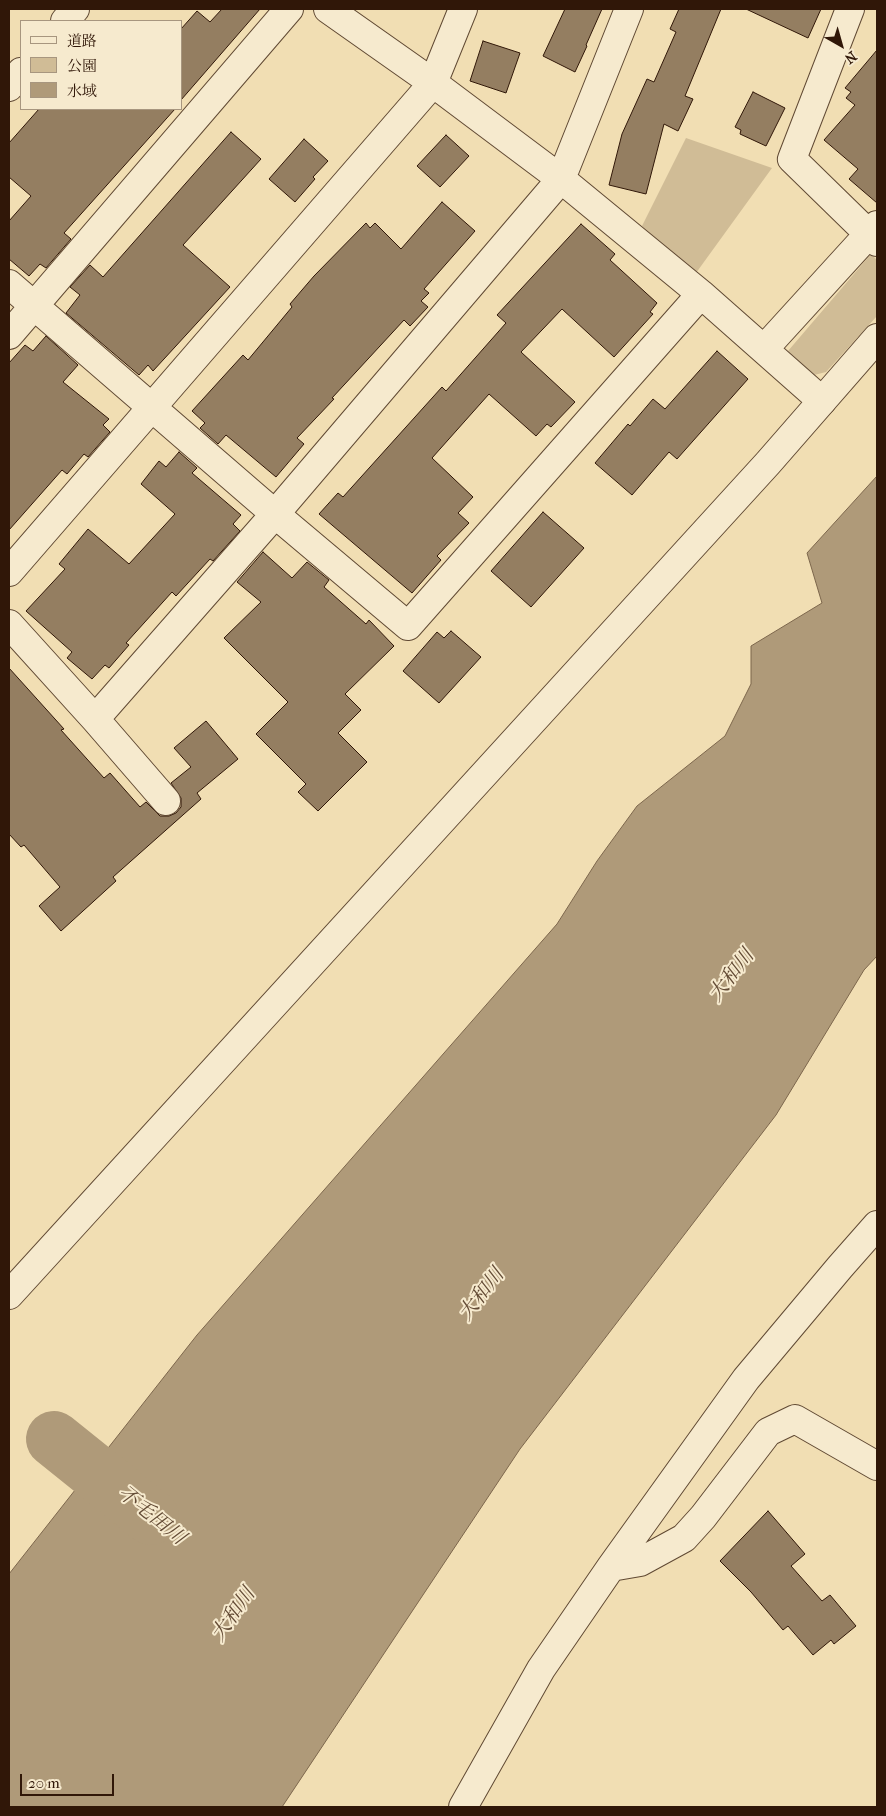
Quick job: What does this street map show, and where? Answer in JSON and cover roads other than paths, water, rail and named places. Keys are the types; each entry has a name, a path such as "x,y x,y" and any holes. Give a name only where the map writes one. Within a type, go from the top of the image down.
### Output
{"street":[{"path":"66,20 75,9"},
{"path":"9,335 289,9"},
{"path":"328,9 562,178 701,294 822,401"},
{"path":"9,572 432,83 463,9"},
{"path":"95,719 275,514 562,178 629,9"},
{"path":"764,349 875,234 792,159 850,9"},
{"path":"9,87 20,73"},
{"path":"9,284 150,407 408,626 701,294"},
{"path":"9,1295 768,463 877,338"},
{"path":"9,624 166,800"},
{"path":"463,1807 541,1669 611,1567 746,1379 840,1266 877,1225"},
{"path":"611,1567 640,1562 684,1538 703,1517 768,1432 794,1419 877,1466"}],"water":[{"name":"大和川","path":"877,476 877,956 864,970 776,1115 520,1449 282,1807 9,1807 9,1574 197,1335 557,924 597,861 637,806 725,736 751,684 751,646 822,603 807,553"}],"waterway":[{"name":"不毛田川","path":"54,1439 151,1517"}]}
